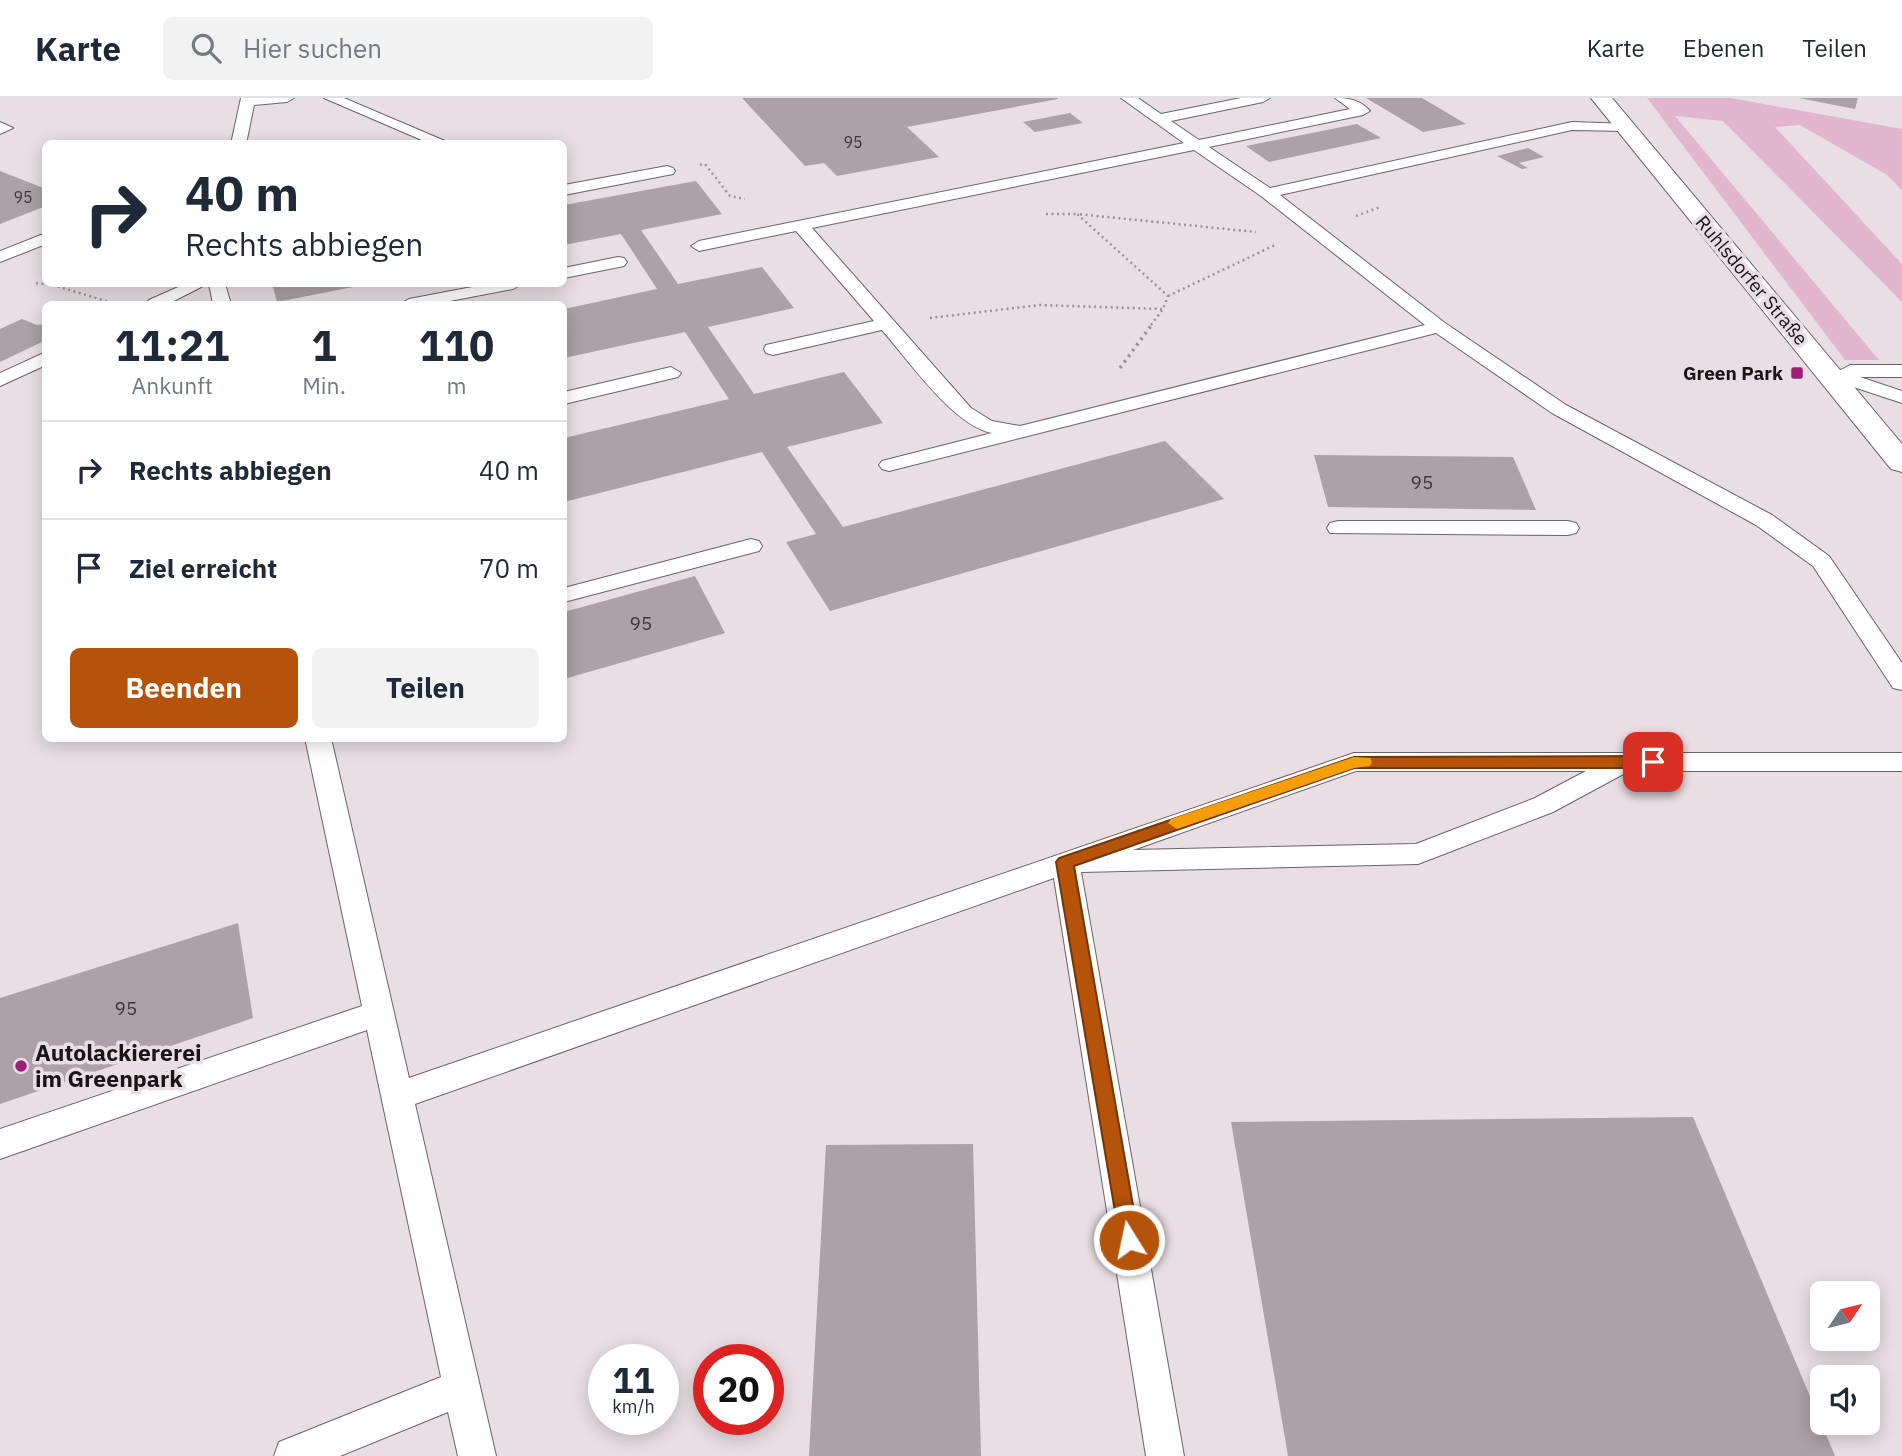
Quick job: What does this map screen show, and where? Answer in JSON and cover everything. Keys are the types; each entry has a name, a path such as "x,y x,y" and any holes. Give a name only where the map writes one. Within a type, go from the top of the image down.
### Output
{"street":[{"name":"Ruhlsdorfer Straße","path":"1601,98 1902,463"}],"lane":[{"path":"238,140 247,100 287,98"},
{"path":"331,98 435,140"},
{"path":"1128,98 1267,193 1439,327 1559,409 1764,520 1821,561 1902,682"},
{"path":"1158,119 1263,98"},
{"path":"699,246 1363,111 1342,98"},
{"path":"1267,193 1572,127 1625,127"},
{"path":"567,189 667,171"},
{"path":"800,225 964,412 986,426 1020,432"},
{"path":"0,257 42,240"},
{"path":"567,272 618,262"},
{"path":"161,301 192,287"},
{"path":"425,301 497,287"},
{"path":"773,349 886,324"},
{"path":"889,465 1439,327"},
{"path":"0,380 42,360"},
{"path":"1827,372 1902,371"},
{"path":"1827,372 1902,397"},
{"path":"567,397 671,373"},
{"path":"1338,528 1568,528"},
{"path":"567,594 751,546"},
{"path":"319,742 477,1456"},
{"path":"397,1096 1354,762 1902,762"},
{"path":"1065,862 1418,854 1544,805 1626,762"},
{"path":"1065,862 1165,1456"},
{"path":"0,1144 379,1013"},
{"path":"293,1456 461,1388"}],"path":[{"path":"1128,407 1108,383 1163,309 1168,296 1077,214 1268,233"},
{"path":"28,282 42,284"},
{"path":"60,287 106,301"},
{"path":"886,324 1040,305 1163,309"}],"shaded area":[{"path":"1647,98 1731,98 1902,129 1902,190 1887,175 1800,125 1775,127 1902,264 1902,302 1723,121 1675,116 1879,360 1845,360"}],"building":[{"path":"742,98 1058,99 907,127 939,157 837,176 824,163 805,166"},
{"path":"1366,98 1422,98 1466,124 1423,132"},
{"path":"1799,98 1858,98 1855,109"},
{"path":"1070,113 1083,123 1035,132 1023,122"},
{"path":"1357,124 1381,138 1269,162 1246,146"},
{"path":"1528,148 1544,157 1519,163 1528,168 1522,169 1497,156"},
{"path":"0,171 42,187 42,208 0,224"},
{"path":"696,181 722,214 641,230 678,284 762,267 794,308 708,327 754,394 844,372 883,423 787,447 843,527 1165,441 1224,499 830,611 786,542 816,534 762,452 567,501 567,437 729,399 685,332 567,357 567,308 657,289 621,234 567,244 567,204"},
{"path":"273,287 353,287 282,301 277,301"},
{"path":"22,319 42,324 42,342 0,362 0,329"},
{"path":"1314,455 1513,457 1536,510 1328,507"},
{"path":"695,576 725,633 567,678 567,611"},
{"path":"238,923 253,1018 0,1104 0,998"},
{"path":"1693,1117 1810,1396 1810,1435 1826,1435 1835,1456 1288,1456 1231,1122"},
{"path":"973,1144 981,1456 809,1456 826,1145"}],"slow traffic":[{"path":"1177,823 1354,762 1364,762"}],"place":[{"name":"Green Park","path":"1797,373"},
{"name":"Autolackiererei im Greenpark","path":"21,1066"}],"route":[{"path":"1129,1240 1065,862 1354,762 1653,762"}]}
